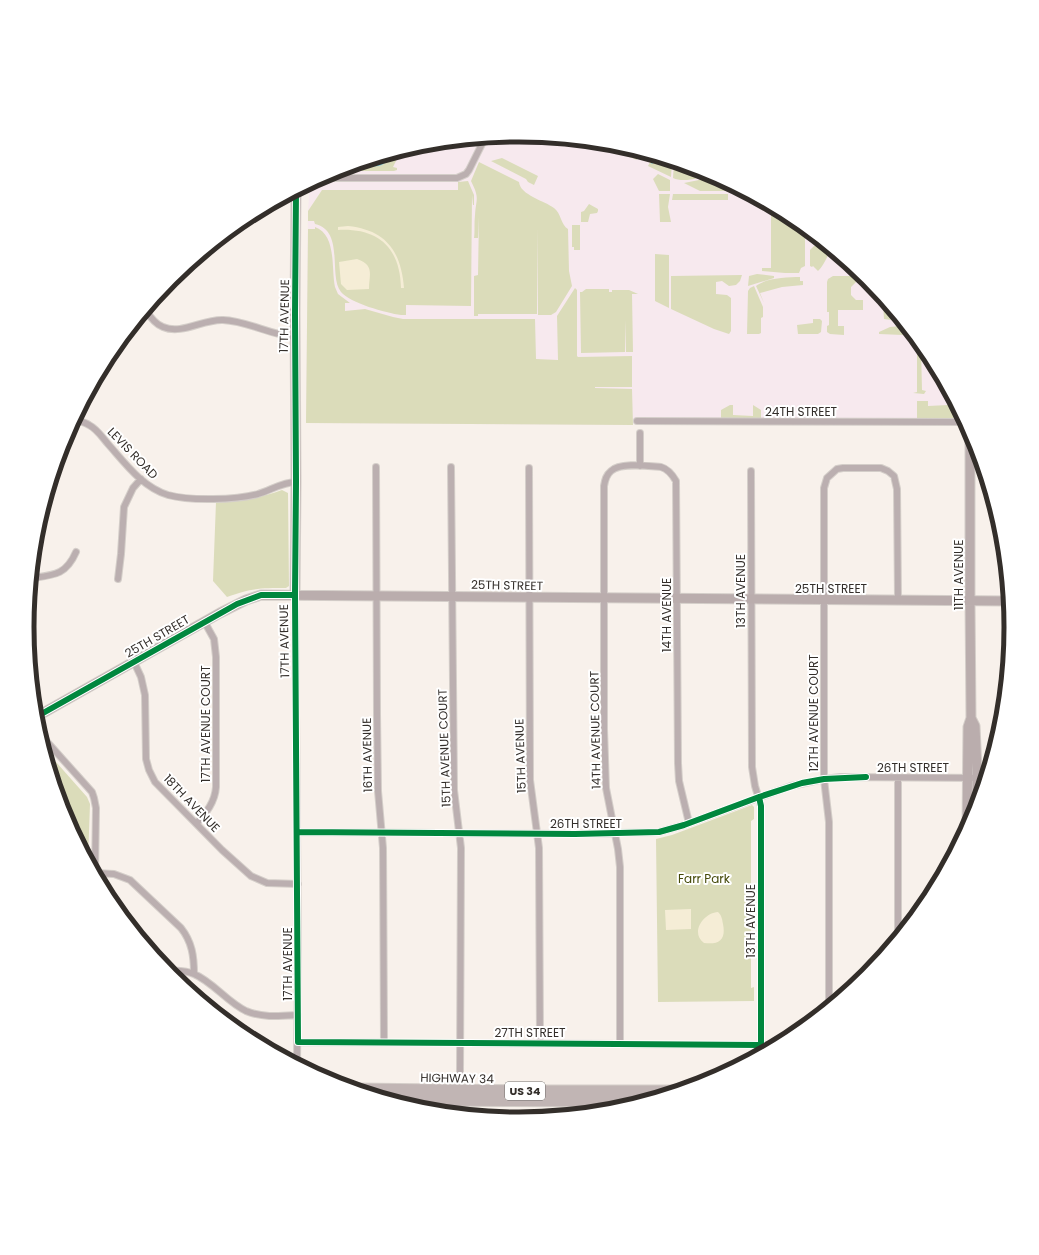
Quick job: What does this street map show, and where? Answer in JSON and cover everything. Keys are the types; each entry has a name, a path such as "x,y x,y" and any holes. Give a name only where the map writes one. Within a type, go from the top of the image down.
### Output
{"highway":[{"name":"HIGHWAY 34","path":"371,1089 662,1091"},
{"name":"HIGHWAY 34","path":"410,1100 626,1101"}],"street":[{"path":"337,178 457,178 466,174 469,170 482,144"},
{"name":"17TH AVENUE","path":"296,197 295,595 298,884 297,1059"},
{"path":"148,314 156,323 163,327 172,329 181,329 214,320 238,322 284,336 295,337"},
{"name":"LEVIS ROAD","path":"80,421 86,423 98,432 126,465 141,479 152,488 166,494 179,497 217,499 249,496 289,482 296,482"},
{"name":"24TH STREET","path":"637,422 959,422"},
{"path":"640,433 640,466"},
{"name":"11TH AVENUE","path":"967,815 968,727 971,718 970,447"},
{"name":"14TH AVENUE COURT","path":"620,1044 620,867 606,788 604,729 604,486 611,471 620,466 640,466"},
{"name":"14TH AVENUE","path":"640,466 666,468 676,480 678,769 679,780 689,823"},
{"name":"16TH AVENUE","path":"376,467 378,791 382,832 384,1042"},
{"name":"15TH AVENUE COURT","path":"451,468 454,790 460,833 460,1075"},
{"name":"15TH AVENUE","path":"529,468 530,780 539,848 540,1043"},
{"name":"12TH AVENUE COURT","path":"829,1002 829,822 824,779 824,488 825,481 829,475 837,469 884,469 894,476 896,482 898,600"},
{"name":"13TH AVENUE","path":"751,471 752,767 755,786 761,806 761,1045"},
{"path":"118,578 124,507 133,488 141,479"},
{"path":"37,577 59,574 72,560 76,552"},
{"name":"25TH STREET","path":"42,715 204,621 237,604 255,597 295,595 1004,601"},
{"name":"17TH AVENUE COURT","path":"197,823 209,808 215,796 216,787 216,657 214,639 204,621"},
{"name":"18TH AVENUE","path":"134,662 145,690 146,756 149,770 159,787 197,823 222,850 251,876 267,883 298,884"},
{"name":"11TH AVENUE","path":"971,718 975,726 981,777"},
{"path":"49,744 92,792 96,808 95,863"},
{"name":"26TH STREET","path":"297,832 538,834 615,834 659,832 689,823 797,784 824,779 840,777 981,778"},
{"path":"898,778 898,932"},
{"path":"101,873 114,874 130,880 181,928 186,934 191,945 194,959 194,974"},
{"path":"176,971 194,974 240,1007 250,1012 263,1015 298,1015"},
{"name":"27TH STREET","path":"298,1042 767,1045"}],"shaded area":[{"path":"520,142 583,146 614,151 676,168 734,192 762,207 815,242 840,262 885,307 905,332 940,385 958,420 634,418 633,425 306,423 308,211 310,190 334,179 363,168 394,159 425,151 456,146"}],"green space":[{"path":"620,153 636,157 637,160"},
{"path":"397,158 393,167 397,168 397,170 355,171"},
{"path":"502,158 538,176 534,185 526,179 491,161"},
{"path":"651,161 672,167 671,177 648,166"},
{"path":"479,162 519,182 520,187 528,194 554,208 568,229 569,271 572,286 556,312 551,315 538,315 538,228 537,314 478,314 478,316 474,316 474,276 478,275 479,217 478,238 474,238 477,198 471,181"},
{"path":"674,167 701,177 682,180 673,178"},
{"path":"658,174 670,180 670,191 659,191 653,179"},
{"path":"704,179 731,191 700,191 684,183"},
{"path":"468,181 474,195 473,205 472,195 471,306 406,305 406,315 401,315 360,304 341,292 337,285 333,244 330,235 324,228 315,224 314,221 308,221 308,211 322,190 458,190 458,182"},
{"path":"659,194 670,194 668,207 671,222 660,222"},
{"path":"673,194 728,194 728,200 672,200"},
{"path":"589,204 598,209 598,211 597,213 590,214 588,222 581,222 581,212 584,211"},
{"path":"771,213 805,235 805,266 801,268 799,273 762,271 762,268 771,268"},
{"path":"572,225 580,225 580,250 574,250 574,247 572,247"},
{"path":"315,227 322,231 327,237 330,245 335,287 338,294 350,303 345,303 345,311 365,309 403,319 535,319 536,359 558,360 557,316 575,288 577,290 577,356 632,356 632,387 595,388 632,389 633,425 306,423 308,229 315,229"},
{"path":"814,246 820,246 829,253 818,271 813,266 810,266 810,250"},
{"path":"655,254 669,255 669,308 655,301"},
{"path":"757,274 774,276 774,278 748,286 749,276"},
{"path":"742,275 740,281 736,285 729,286 722,281 716,282 716,294 727,295 731,298 731,331 729,334 714,329 671,309 671,276"},
{"path":"833,276 853,276 853,279 858,279 860,281 857,281 851,287 851,295 856,300 863,300 863,310 838,310 838,326 844,326 844,335 830,334 827,332 827,326 829,325 829,312 827,312 828,279"},
{"path":"800,277 800,281 803,281 803,285 782,287 760,293 764,303 756,286 765,281"},
{"path":"754,286 763,307 761,333 747,334 748,291"},
{"path":"586,289 609,289 609,292 612,292 612,290 629,290 638,294 632,294 633,352 626,352 626,320 625,352 581,353 580,292"},
{"path":"883,305 896,321 884,319"},
{"path":"813,319 820,319 822,321 821,332 818,334 798,334 797,325 813,323"},
{"path":"900,326 906,333 903,335 879,334 879,332 890,327"},
{"path":"917,349 921,355 922,390 926,391 924,394 913,393 917,392"},
{"path":"948,400 958,420 912,420 913,418 917,418 917,401 928,401 928,406 948,405"},
{"path":"733,405 733,415 753,416 753,405 761,410 761,418 721,418 721,410"},
{"path":"282,490 288,493 289,586 286,588 263,588 250,590 227,597 213,581 216,502 249,499"},
{"path":"54,762 56,762 87,797 90,804 88,850 71,813"},
{"name":"Farr Park","path":"752,805 754,807 754,819 751,821 751,988 754,987 754,1001 658,1002 656,839 672,835"}],"sand":[{"path":"348,226 361,228 372,232 382,238 389,245 395,253 399,263 404,288 401,288 400,274 396,261 391,251 384,243 365,232 338,230 338,227"},
{"path":"357,259 363,261 369,267 369,289 347,290 341,284 339,262"},
{"path":"691,909 691,929 666,930 665,910"},
{"path":"718,912 721,916 724,929 723,937 718,942 704,943 698,934 700,924 708,916"}],"water":[{"path":"387,161 381,165 370,166"}],"cycle path":[{"path":"296,197 295,595 298,1042 761,1045 761,806 759,797"},
{"path":"42,714 237,604 261,595 295,595"},
{"path":"297,832 575,834 659,832 684,825 759,797 802,783 824,779 866,777"}]}
